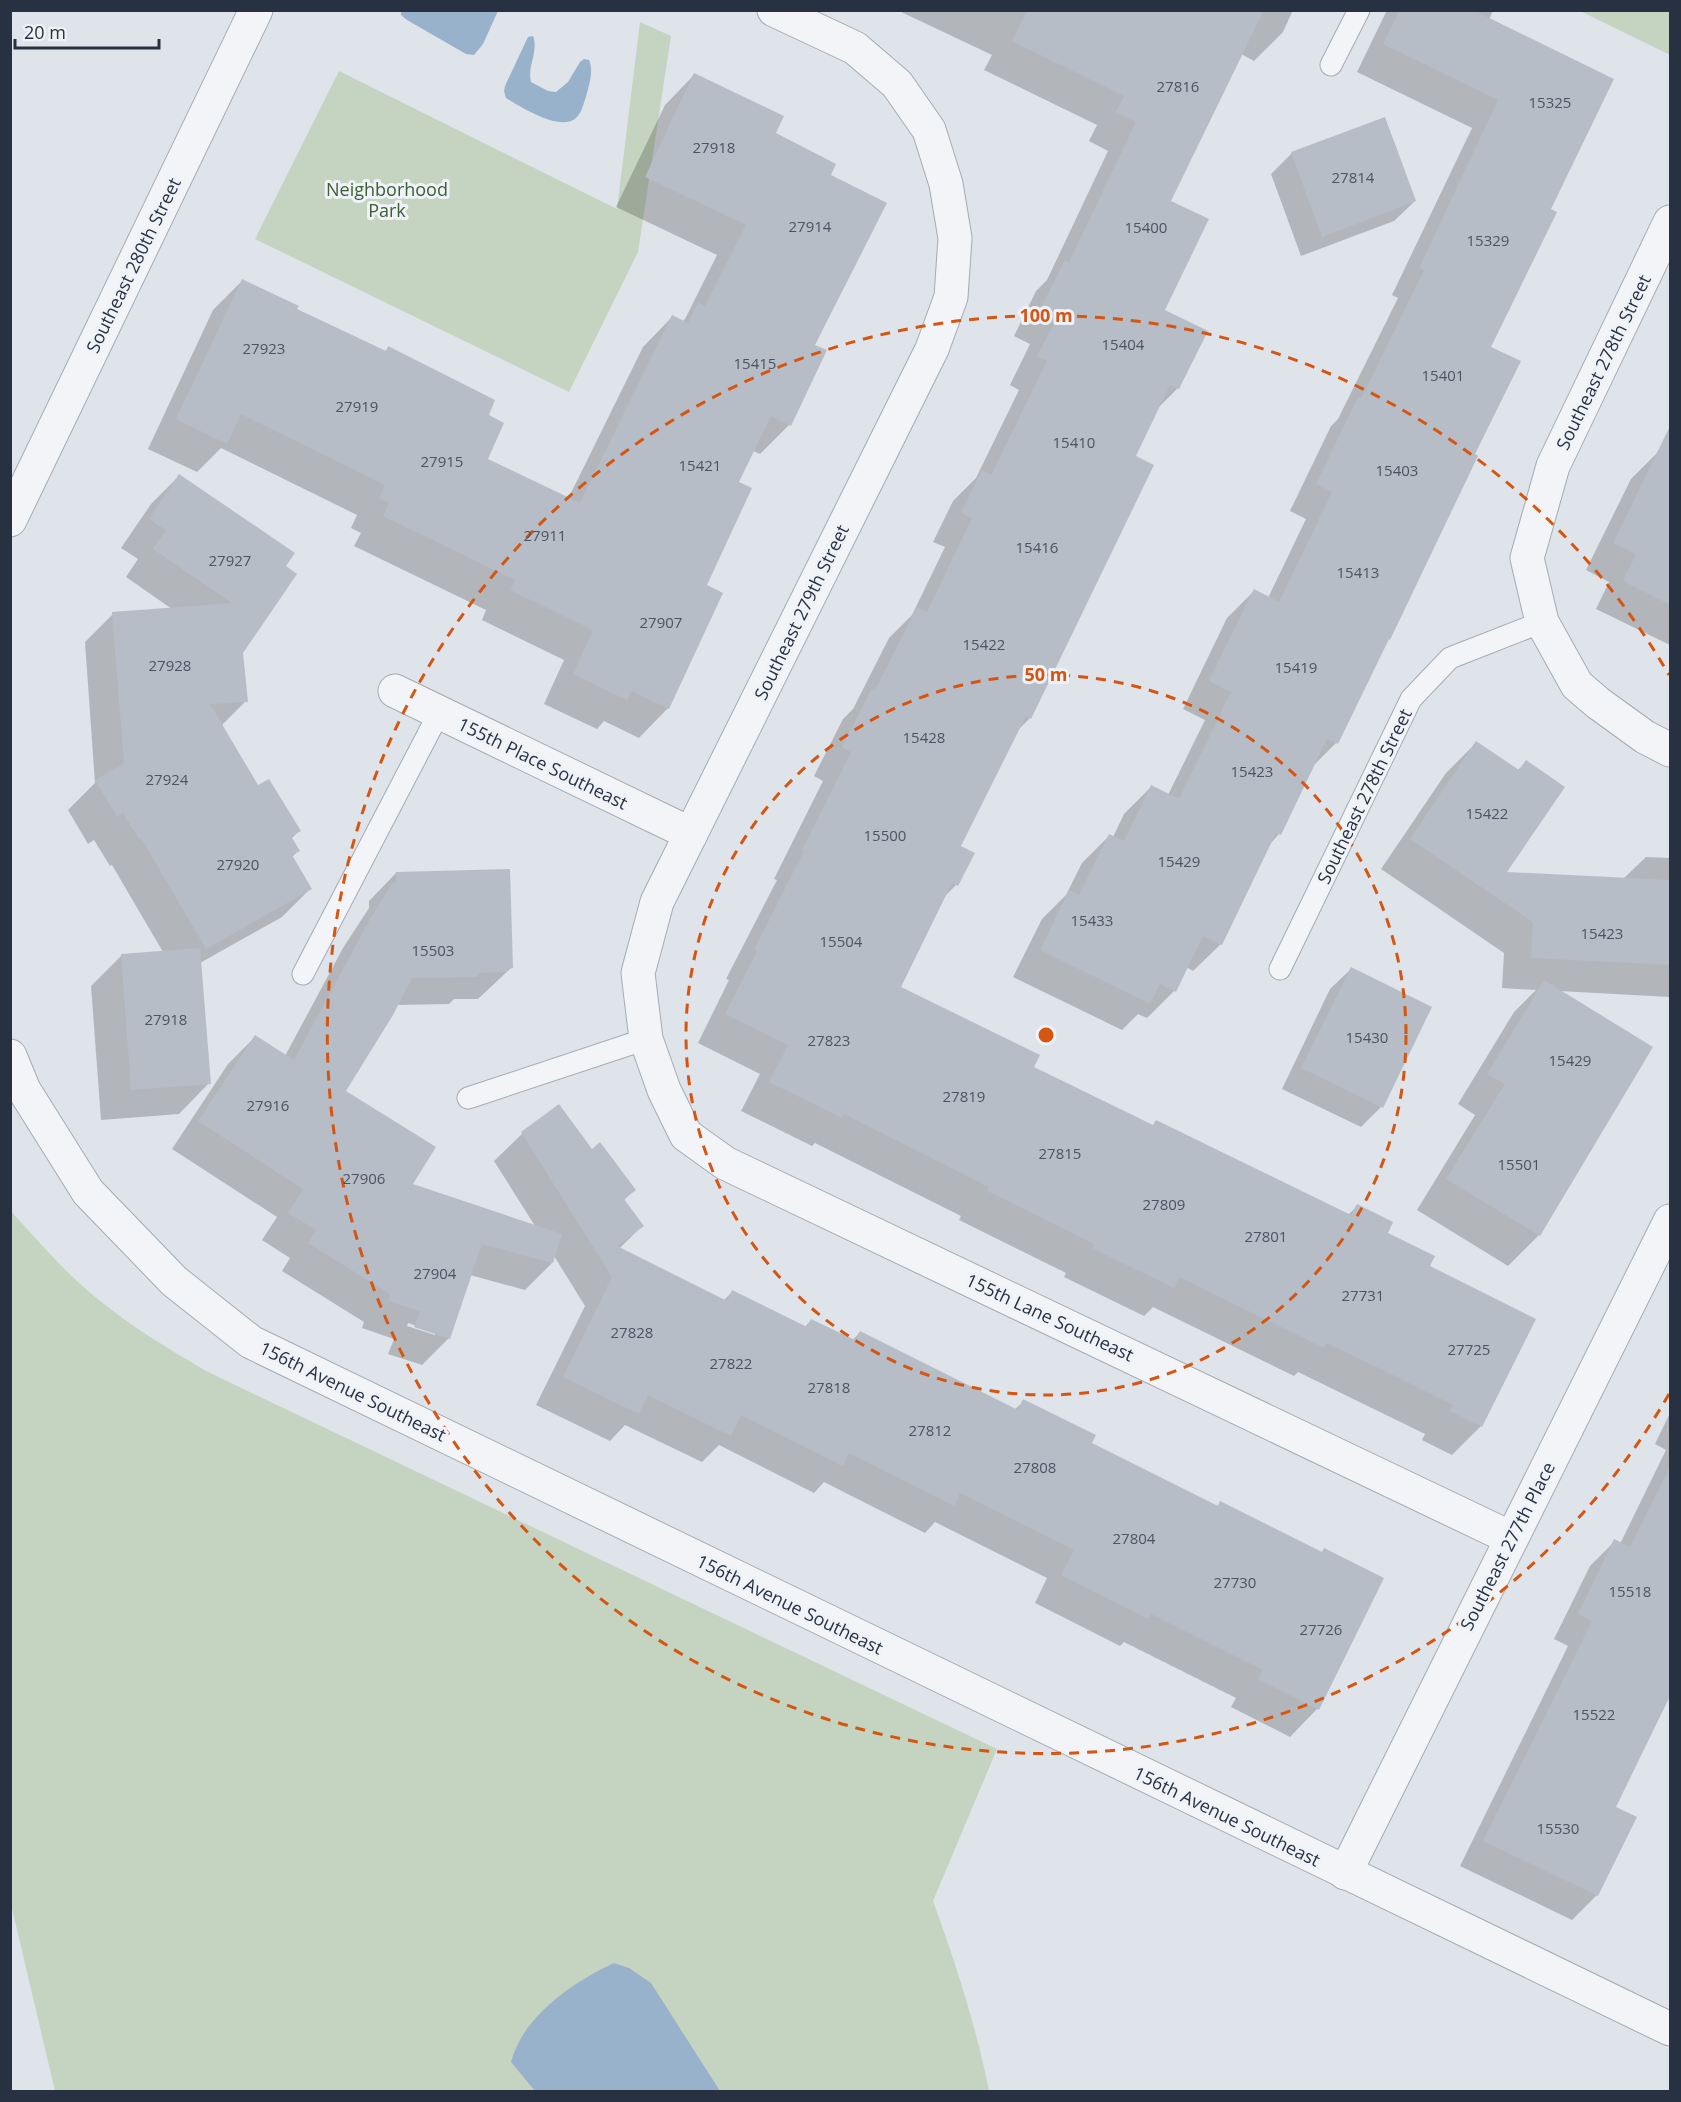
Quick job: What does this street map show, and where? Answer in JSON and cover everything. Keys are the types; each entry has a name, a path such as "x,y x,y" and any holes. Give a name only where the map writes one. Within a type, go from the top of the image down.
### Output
{"street":[{"name":"Southeast 280th Street","path":"10,520 256,10"},
{"name":"Southeast 279th Street","path":"646,1039 638,973 657,902 932,349 951,297 955,238 946,184 929,130 897,84 855,48 774,10"},
{"name":"Southeast 278th Street","path":"1542,622 1527,558 1553,466 1671,222"},
{"path":"1542,622 1576,685 1645,736 1671,750"},
{"name":"155th Place Southeast","path":"395,691 691,834"},
{"name":"155th Lane Southeast","path":"646,1039 664,1090 686,1135 725,1162 1511,1538"},
{"name":"156th Avenue Southeast","path":"10,1056 24,1090 88,1192 174,1281 251,1342 1671,2029"},
{"name":"Southeast 277th Place","path":"1345,1873 1671,1221"}],"lane":[{"path":"1332,65 1359,10"},
{"name":"Southeast 278th Street","path":"1280,969 1411,699 1450,658 1542,622"},
{"path":"303,974 439,713"},
{"path":"468,1098 646,1039"}],"green space":[{"path":"1580,11 1670,11 1670,55"},
{"name":"Neighborhood Park","path":"640,22 671,36 638,252 569,392 255,239 339,71 617,209"},
{"path":"10,1210 61,1265 107,1307 206,1371 997,1749 933,1901 965,1995 989,2091 55,2091 10,1900"}],"water":[{"path":"401,10 498,11 483,44 474,55 466,54 407,20 401,15"},
{"path":"533,36 535,47 530,70 531,82 548,91 556,92 568,82 580,62 584,59 589,60 591,73 586,97 580,114 569,122 541,117 506,98 505,86 528,37"},
{"path":"614,1963 629,1968 651,1983 720,2091 535,2091 511,2062 526,2030 552,2002 582,1980"}],"building":[{"path":"1027,10 1264,10 1171,201 1209,219 1165,310 1208,331 1179,389 1170,385 1136,456 1154,465 1031,719 1026,716 961,846 975,853 958,886 952,883 901,987 1040,1055 1034,1067 1153,1125 1156,1120 1351,1215 1357,1204 1393,1222 1388,1233 1435,1256 1430,1266 1536,1319 1482,1427 1450,1411 1453,1405 1326,1343 1324,1348 1179,1277 1174,1288 1092,1248 1094,1244 987,1191 989,1187 844,1114 842,1118 769,1082 788,1045 725,1014 851,752 842,747 872,688 875,690 917,607 927,612 972,518 961,513 982,470 991,475 1047,361 1037,356 1058,316 1041,307 1065,260 1069,262 1136,122 1116,112 1124,96 1012,41"},
{"path":"1400,10 1473,10 1614,79 1551,209 1557,212 1491,347 1521,361 1475,454 1478,456 1338,744 1327,739 1281,835 1276,833 1222,945 1203,936 1176,992 1160,984 1150,1004 1040,950 1069,890 1079,895 1109,834 1124,841 1151,785 1179,799 1231,692 1209,681 1254,589 1279,602 1332,492 1316,484 1358,397 1361,399 1424,270 1419,268 1498,100 1383,44"},
{"path":"694,73 784,116 776,133 836,164 831,175 887,203 815,345 827,350 791,426 771,416 739,482 752,488 707,585 723,593 669,709 632,691 627,700 573,674 593,630 510,590 515,580 383,516 389,503 379,498 385,485 241,414 227,444 176,419 242,279 299,306 297,309 386,351 388,346 495,400 489,415 504,423 488,459 580,503 672,315 688,323 698,303 705,306 746,225 645,177"},
{"path":"1385,117 1416,201 1322,237 1291,152"},
{"path":"1671,424 1671,605 1623,581 1636,554 1613,543"},
{"path":"179,474 295,553 286,566 297,574 243,653 248,702 210,704 258,785 269,779 301,831 291,836 300,851 292,855 312,889 206,949 141,838 139,839 123,813 117,817 95,780 124,763 112,612 232,603 153,549 166,530 149,519"},
{"path":"1476,741 1519,770 1526,760 1565,787 1507,872 1671,880 1671,965 1531,958 1533,922 1410,839"},
{"path":"510,869 513,968 507,969 507,972 478,973 478,977 412,978 393,1015 346,1091 436,1147 413,1184 562,1234 553,1263 482,1244 450,1339 414,1327 420,1311 388,1301 390,1294 308,1243 316,1230 288,1213 303,1189 198,1121 255,1035 294,1060 370,919 392,883 396,883 396,872"},
{"path":"200,948 211,1084 131,1090 121,954"},
{"path":"1351,967 1432,1007 1383,1108 1301,1068"},
{"path":"1544,980 1653,1047 1540,1236 1446,1179 1505,1084 1487,1074"},
{"path":"559,1104 592,1149 600,1142 636,1190 624,1199 644,1226 617,1246 727,1301 732,1290 807,1327 811,1319 855,1340 860,1331 1018,1410 1023,1399 1096,1435 1092,1443 1218,1506 1220,1501 1322,1552 1324,1548 1384,1578 1319,1710 1258,1679 1263,1670 1151,1614 1148,1619 1061,1575 1074,1550 960,1493 954,1506 849,1453 843,1466 741,1415 731,1436 648,1395 639,1414 563,1377 612,1277 521,1132"},
{"path":"1671,1465 1671,1694 1616,1807 1637,1817 1598,1896 1483,1841 1592,1621 1578,1614 1614,1539 1630,1547"}]}
